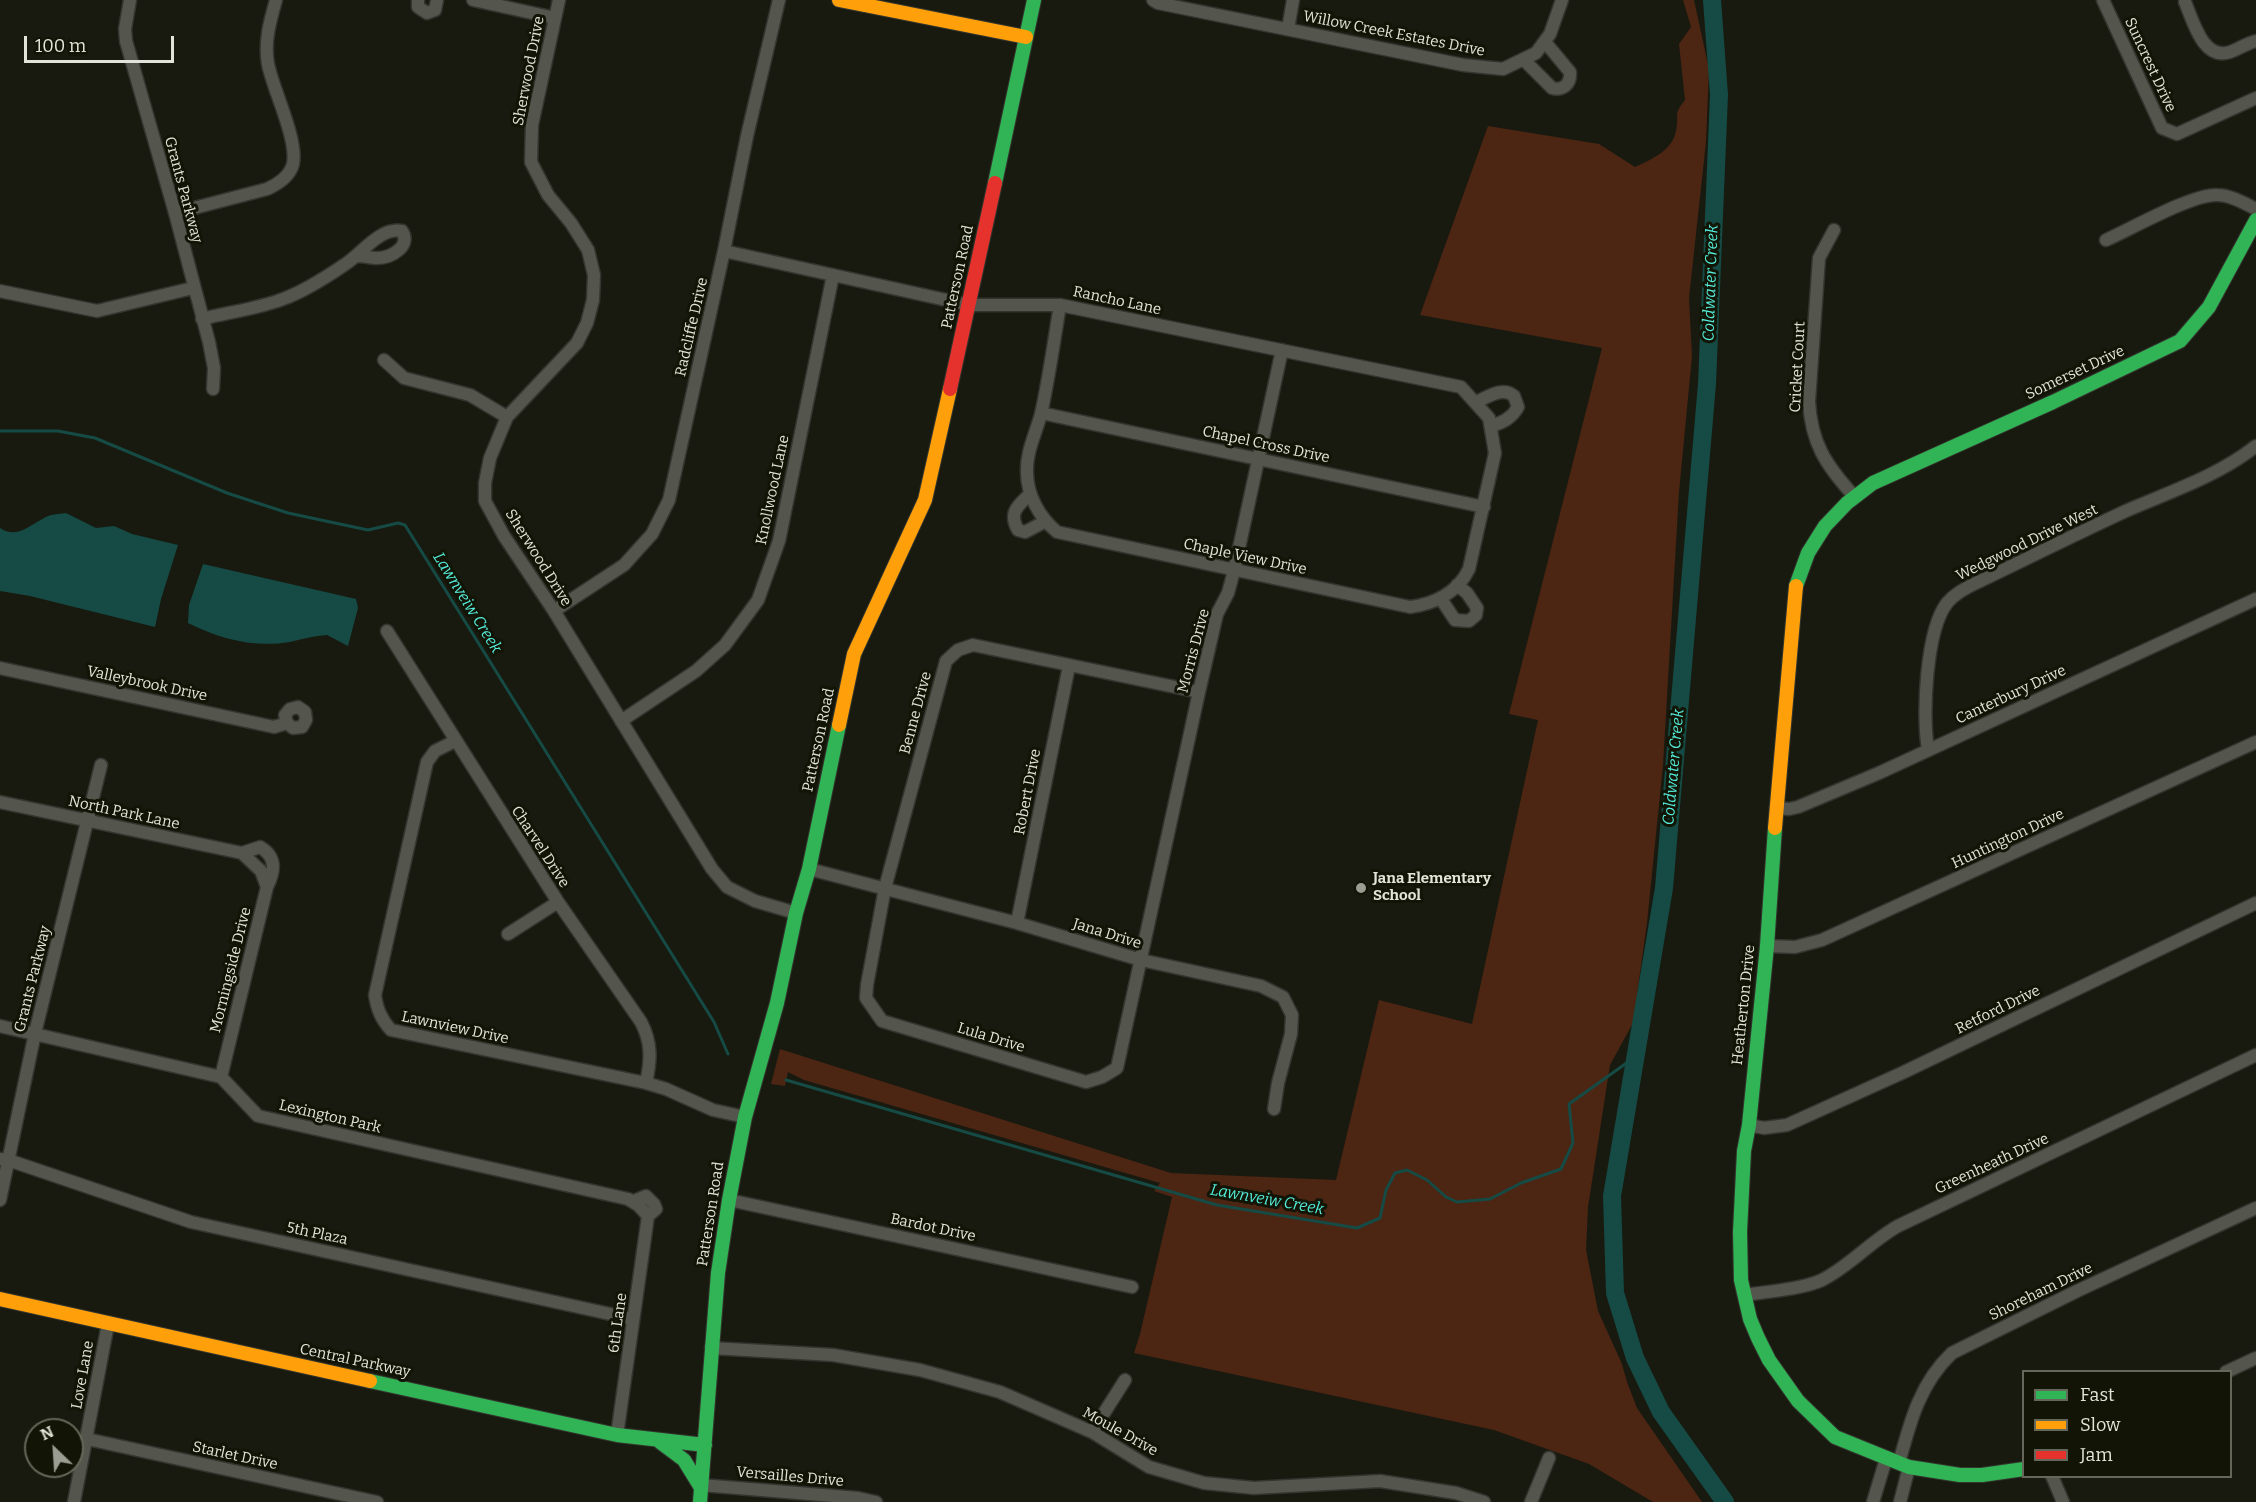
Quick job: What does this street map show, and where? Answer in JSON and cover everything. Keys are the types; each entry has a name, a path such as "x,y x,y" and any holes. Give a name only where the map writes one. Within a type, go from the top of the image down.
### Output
{"street":[{"name":"Grants Parkway","path":"130,0 125,29 126,41 175,213 202,319 214,368 213,389"},
{"path":"175,213 267,189 277,184 290,172 293,165 292,146 268,64 266,46 276,0"},
{"path":"418,0 420,10 428,13 435,10 437,0"},
{"path":"473,0 555,18"},
{"name":"Sherwood Drive","path":"559,0 532,125 531,162 548,195 571,223 588,250 594,275 593,300 587,323 577,343 507,417 490,458 485,483 485,501 504,536 554,612 712,869 727,887 754,901 796,913"},
{"name":"Radcliffe Drive","path":"554,612 624,564 652,534 669,500 747,136 779,0"},
{"path":"839,0 1026,37"},
{"name":"Patterson Road","path":"700,1492 718,1273 745,1117 777,1003 796,913 809,869 854,654 925,500 1034,0"},
{"name":"Willow Creek Estates Drive","path":"1153,0 1158,3 1463,65 1503,69 1536,52 1545,42 1562,0"},
{"path":"1288,29 1293,0"},
{"name":"Suncrest Drive","path":"2103,0 2163,128 2176,134 2256,98"},
{"path":"2185,2 2205,44 2212,51 2220,54 2230,52 2256,40"},
{"path":"1523,59 1552,88 1557,90 1566,86 1570,72 1545,42"},
{"path":"2106,240 2190,201 2205,197 2218,195 2256,209"},
{"name":"Somerset Drive","path":"1853,495 1882,478 2063,397 2180,341 2209,307 2256,220"},
{"name":"Cricket Court","path":"1834,230 1819,258 1809,401 1810,417 1817,446 1836,476 1853,495"},
{"name":"Rancho Lane","path":"724,251 969,304 1060,305 1461,387 1476,402 1490,422"},
{"path":"202,319 288,297 322,280 357,256"},
{"name":"Knollwood Lane","path":"621,721 696,671 724,645 758,600 780,540 833,275"},
{"path":"0,291 97,311 193,288"},
{"path":"1030,494 1013,513 1013,521 1018,530 1025,532 1046,521 1030,494 1026,472 1041,413 1060,305"},
{"name":"Morris Drive","path":"1141,960 1198,692 1217,615 1228,593 1234,571 1282,350"},
{"path":"384,360 404,378 470,395 507,417"},
{"path":"1476,402 1499,392 1506,392 1514,396 1518,407 1515,413 1507,420 1490,422"},
{"name":"Chapel Cross Drive","path":"1041,413 1484,507"},
{"name":"Chaple View Drive","path":"1046,521 1057,532 1410,607 1426,605 1441,599 1464,579 1469,569 1496,453 1490,422"},
{"name":"Wedgwood Drive West","path":"1928,750 1925,708 1930,654 1933,634 1948,602 1961,591 1978,582 2232,464 2256,446"},
{"name":"Heatherton Drive","path":"1853,495 1815,537 1800,569 1796,584 1776,808 1767,946 1749,1125 1744,1151 1740,1232 1741,1280 1750,1319 1769,1360 1798,1401 1835,1437 1898,1463 1938,1473 1982,1475 2022,1469"},
{"path":"1441,599 1455,620 1469,621 1476,615 1477,608 1467,593 1457,585"},
{"name":"Canterbury Drive","path":"1776,808 1798,807 1879,773 2256,599"},
{"name":"Charvel Drive","path":"387,631 558,902 648,1035 650,1066 646,1083"},
{"name":"Benne Drive","path":"885,888 946,661 958,650 973,645 1198,692"},
{"name":"Robert Drive","path":"1017,923 1069,666"},
{"name":"Valleybrook Drive","path":"0,668 274,727 287,723"},
{"name":"Lawnview Drive","path":"455,741 435,752 427,762 375,994 380,1015 391,1030 646,1083 666,1089 712,1110 745,1117"},
{"name":"Huntington Drive","path":"1767,946 1795,947 1822,940 2256,742"},
{"name":"Grants Parkway","path":"0,1200 4,1159 101,765"},
{"name":"North Park Lane","path":"0,802 242,853 260,847 271,857 274,871 267,887"},
{"path":"242,853 261,871 267,887"},
{"name":"Jana Drive","path":"809,869 1017,923 1141,960 1261,986 1283,997 1292,1015 1274,1109"},
{"name":"Morningside Drive","path":"220,1077 267,887"},
{"name":"Lula Drive","path":"885,888 866,998 882,1021 1086,1082 1102,1077 1118,1068 1141,960"},
{"path":"507,933 558,902"},
{"name":"Retford Drive","path":"1749,1125 1764,1128 1787,1125 1902,1073 2256,903"},
{"path":"0,1026 220,1077"},
{"name":"Greenheath Drive","path":"1744,1295 1820,1281 1855,1258 1881,1235 1898,1226 2256,1055"},
{"name":"Lexington Park","path":"220,1077 258,1116 634,1201 648,1216"},
{"name":"5th Plaza","path":"4,1159 191,1222 633,1319"},
{"name":"Bardot Drive","path":"729,1200 1132,1287"},
{"name":"Shoreham Drive","path":"1898,1463 1923,1389 1939,1365 1952,1353 2077,1291 2256,1208"},
{"name":"6th Lane","path":"617,1435 648,1216"},
{"name":"Central Parkway","path":"0,1299 617,1435 705,1445"},
{"name":"Love Lane","path":"74,1502 108,1324"},
{"name":"Moule Drive","path":"711,1348 833,1355 920,1370 1000,1392 1092,1432 1149,1467 1204,1483 1254,1488 1380,1481 1456,1493 1484,1502"},
{"path":"2228,1370 2256,1358"},
{"path":"1092,1432 1125,1380"},
{"name":"Starlet Drive","path":"87,1439 377,1502"},
{"path":"657,1440 684,1458 695,1473 700,1492"},
{"path":"1531,1502 1549,1458"},
{"path":"1873,1502 1898,1463"},
{"path":"1898,1463 1900,1502"},
{"path":"2053,1478 2063,1502"},
{"name":"Versailles Drive","path":"700,1492 858,1498 876,1502"}],"shaded area":[{"path":"1683,0 1694,0 1709,69 1706,142 1689,298 1692,356 1679,492 1663,765 1647,923 1633,1023 1610,1065 1588,1207 1586,1250 1598,1311 1622,1364 1637,1408 1702,1502 1653,1502 1589,1464 1494,1430 1134,1353 1172,1197 1154,1191 1160,1183 804,1080 788,1072 785,1086 771,1084 780,1049 1171,1173 1336,1180 1379,1000 1472,1024 1538,720 1509,714 1602,348 1420,315 1488,126 1599,144 1635,167 1666,149 1674,138 1677,112 1685,100 1679,44 1691,27"}],"water":[{"path":"66,513 96,528 114,526 132,534 178,545 155,627 30,596 0,591 0,528 13,532 20,531 51,515"},
{"path":"203,564 356,599 358,608 348,646 327,635 277,644 250,643 212,634 188,623 189,605"}],"waterway":[{"name":"Coldwater Creek","path":"1712,0 1719,95 1707,384 1664,888 1612,1196 1615,1293 1635,1358 1661,1412 1725,1502"},
{"name":"Lawnveiw Creek","path":"0,431 58,431 95,438 227,493 288,513 368,530 398,523 405,525 714,1022 728,1054"},
{"name":"Lawnveiw Creek","path":"786,1080 1217,1205 1357,1228 1380,1218 1386,1190 1395,1173 1407,1170 1427,1180 1446,1197 1457,1202 1490,1199 1521,1183 1561,1169 1573,1143 1569,1104 1635,1057"}],"traffic: fast":[{"path":"995,183 1034,0"},
{"path":"1796,586 1808,553 1825,526 1847,503 1873,483 2053,402 2180,341 2209,307 2256,220"},
{"path":"700,1502 718,1273 729,1200 745,1117 777,1003 796,913 809,869 839,725"},
{"path":"1775,828 1767,946 1749,1125 1744,1151 1740,1232 1741,1280 1750,1319 1769,1360 1798,1401 1835,1437 1909,1467 1960,1475 1982,1475 2022,1469"},
{"path":"370,1381 617,1435 705,1445"},
{"path":"660,1442 684,1460 700,1486"}],"traffic: slow":[{"path":"839,0 1026,37"},
{"path":"839,725 854,654 925,500 950,389"},
{"path":"1775,828 1796,586"},
{"path":"0,1299 370,1381"}],"traffic: jam":[{"path":"950,389 995,183"}],"place":[{"name":"Jana Elementary School","path":"1361,888"}]}
